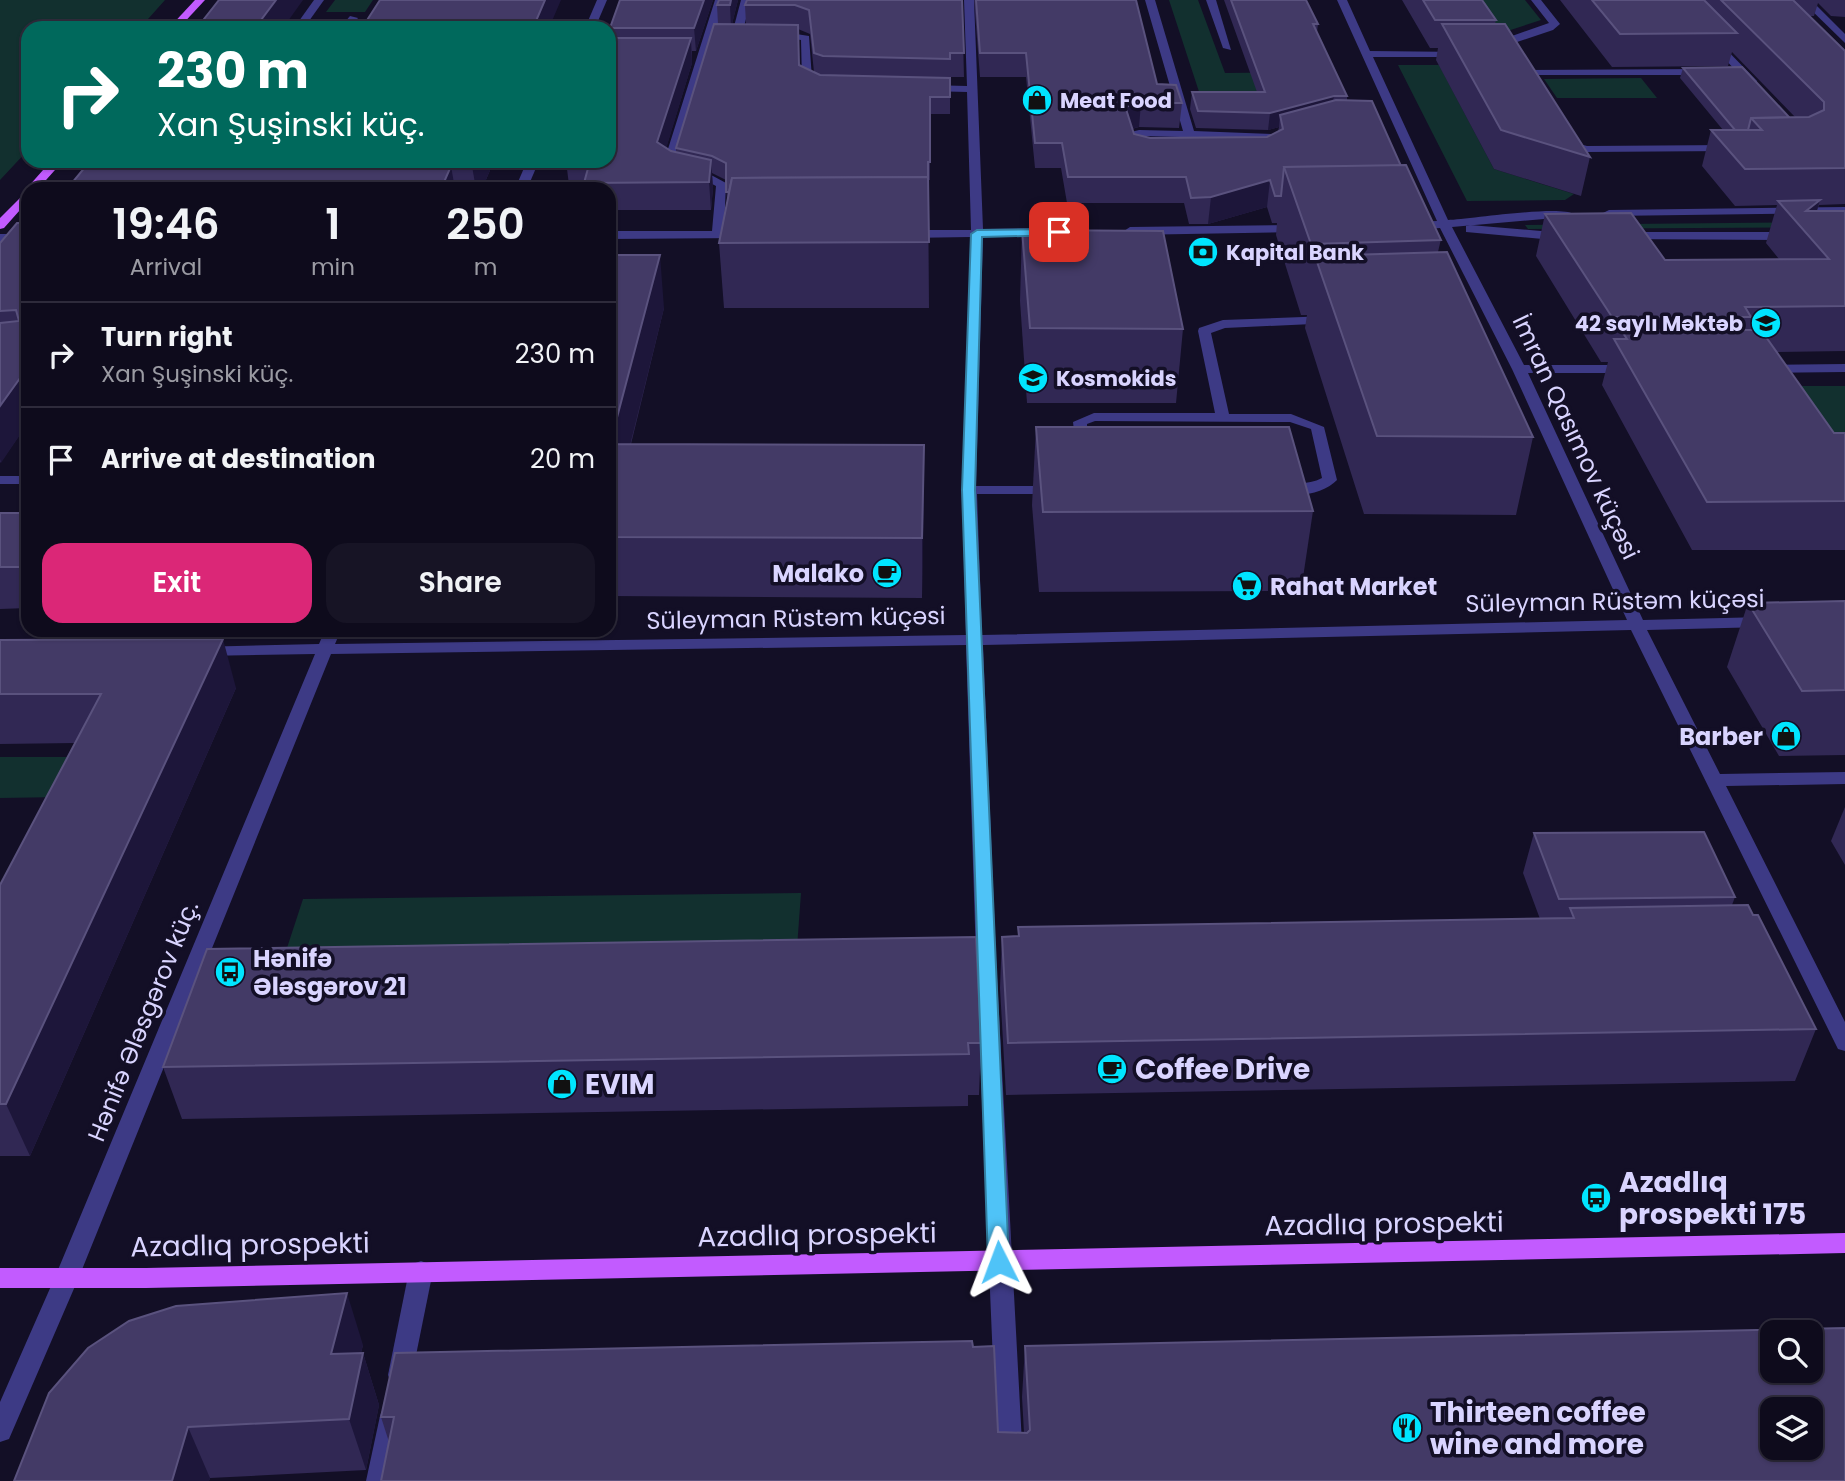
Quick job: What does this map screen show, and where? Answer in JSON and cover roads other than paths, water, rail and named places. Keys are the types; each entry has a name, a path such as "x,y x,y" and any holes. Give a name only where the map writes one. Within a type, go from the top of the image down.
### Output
{"main road":[{"path":"180,21 200,0"},
{"path":"38,182 51,168"},
{"path":"0,225 21,202"},
{"name":"Azadlıq prospekti","path":"0,1278 146,1278 999,1262 1845,1243"}],"street":[{"path":"304,21 319,0"},
{"path":"593,21 602,0"},
{"path":"718,234 722,185 714,178 677,174 668,168 720,0"},
{"path":"737,34 746,0"},
{"path":"969,0 977,234 969,490 973,640 993,958 999,1262 1011,1481"},
{"path":"1150,0 1189,133"},
{"path":"1211,0 1228,48"},
{"name":"İmran Qasımov küçəsi","path":"1342,0 1484,315 1519,369 1637,625 1714,780 1787,946 1845,1043"},
{"path":"1528,83 1506,45 1510,40 1547,30 1555,24 1536,0"},
{"path":"1806,0 1845,40"},
{"path":"710,34 748,34"},
{"path":"760,34 796,34 806,38 807,81 821,86"},
{"path":"1708,36 1761,92"},
{"path":"1367,54 1470,54"},
{"path":"1496,54 1509,54"},
{"path":"689,57 702,57"},
{"path":"1521,73 1715,72"},
{"path":"1729,72 1742,72"},
{"path":"918,88 973,89"},
{"path":"1384,119 1396,119"},
{"path":"1558,125 1572,146 1587,149 1746,148"},
{"path":"1189,133 1273,134 1273,153 1264,157 1148,158 1137,155 1131,135 1189,133"},
{"path":"1595,214 1845,210"},
{"path":"1390,227 1446,226 1525,215 1581,214"},
{"path":"1446,226 1538,237 1580,236"},
{"path":"1115,231 1308,228"},
{"path":"895,234 1059,232"},
{"path":"616,235 759,234"},
{"path":"1608,236 1803,236"},
{"path":"0,238 21,238"},
{"path":"1223,418 1204,331 1223,324 1343,320"},
{"path":"1750,369 1845,368"},
{"path":"1519,369 1641,369"},
{"path":"1085,463 1080,422 1094,417 1291,418 1317,427 1330,480 1313,489 1273,489"},
{"path":"0,480 21,480"},
{"path":"969,490 1075,490"},
{"name":"Süleyman Rüstəm küçəsi","path":"190,652 973,640 1776,622"},
{"name":"Hənifə Ələsgərov küç.","path":"0,1431 67,1277 330,637"},
{"path":"1714,780 1845,778"},
{"path":"379,1481 421,1271"}],"place":[{"name":"Meat Food","path":"1037,100"},
{"name":"Kapital Bank","path":"1203,252"},
{"name":"42 saylı Məktəb","path":"1766,323"},
{"name":"Kosmokids","path":"1033,378"},
{"name":"Malako","path":"887,573"},
{"name":"Rahat Market","path":"1247,586"},
{"name":"Barber","path":"1786,736"},
{"name":"Hənifə Ələsgərov 21","path":"230,972"},
{"name":"Coffee Drive","path":"1112,1069"},
{"name":"EVIM","path":"562,1084"},
{"name":"Azadlıq prospekti 175","path":"1596,1198"},
{"name":"Thirteen coffee wine and more","path":"1407,1428"}]}
